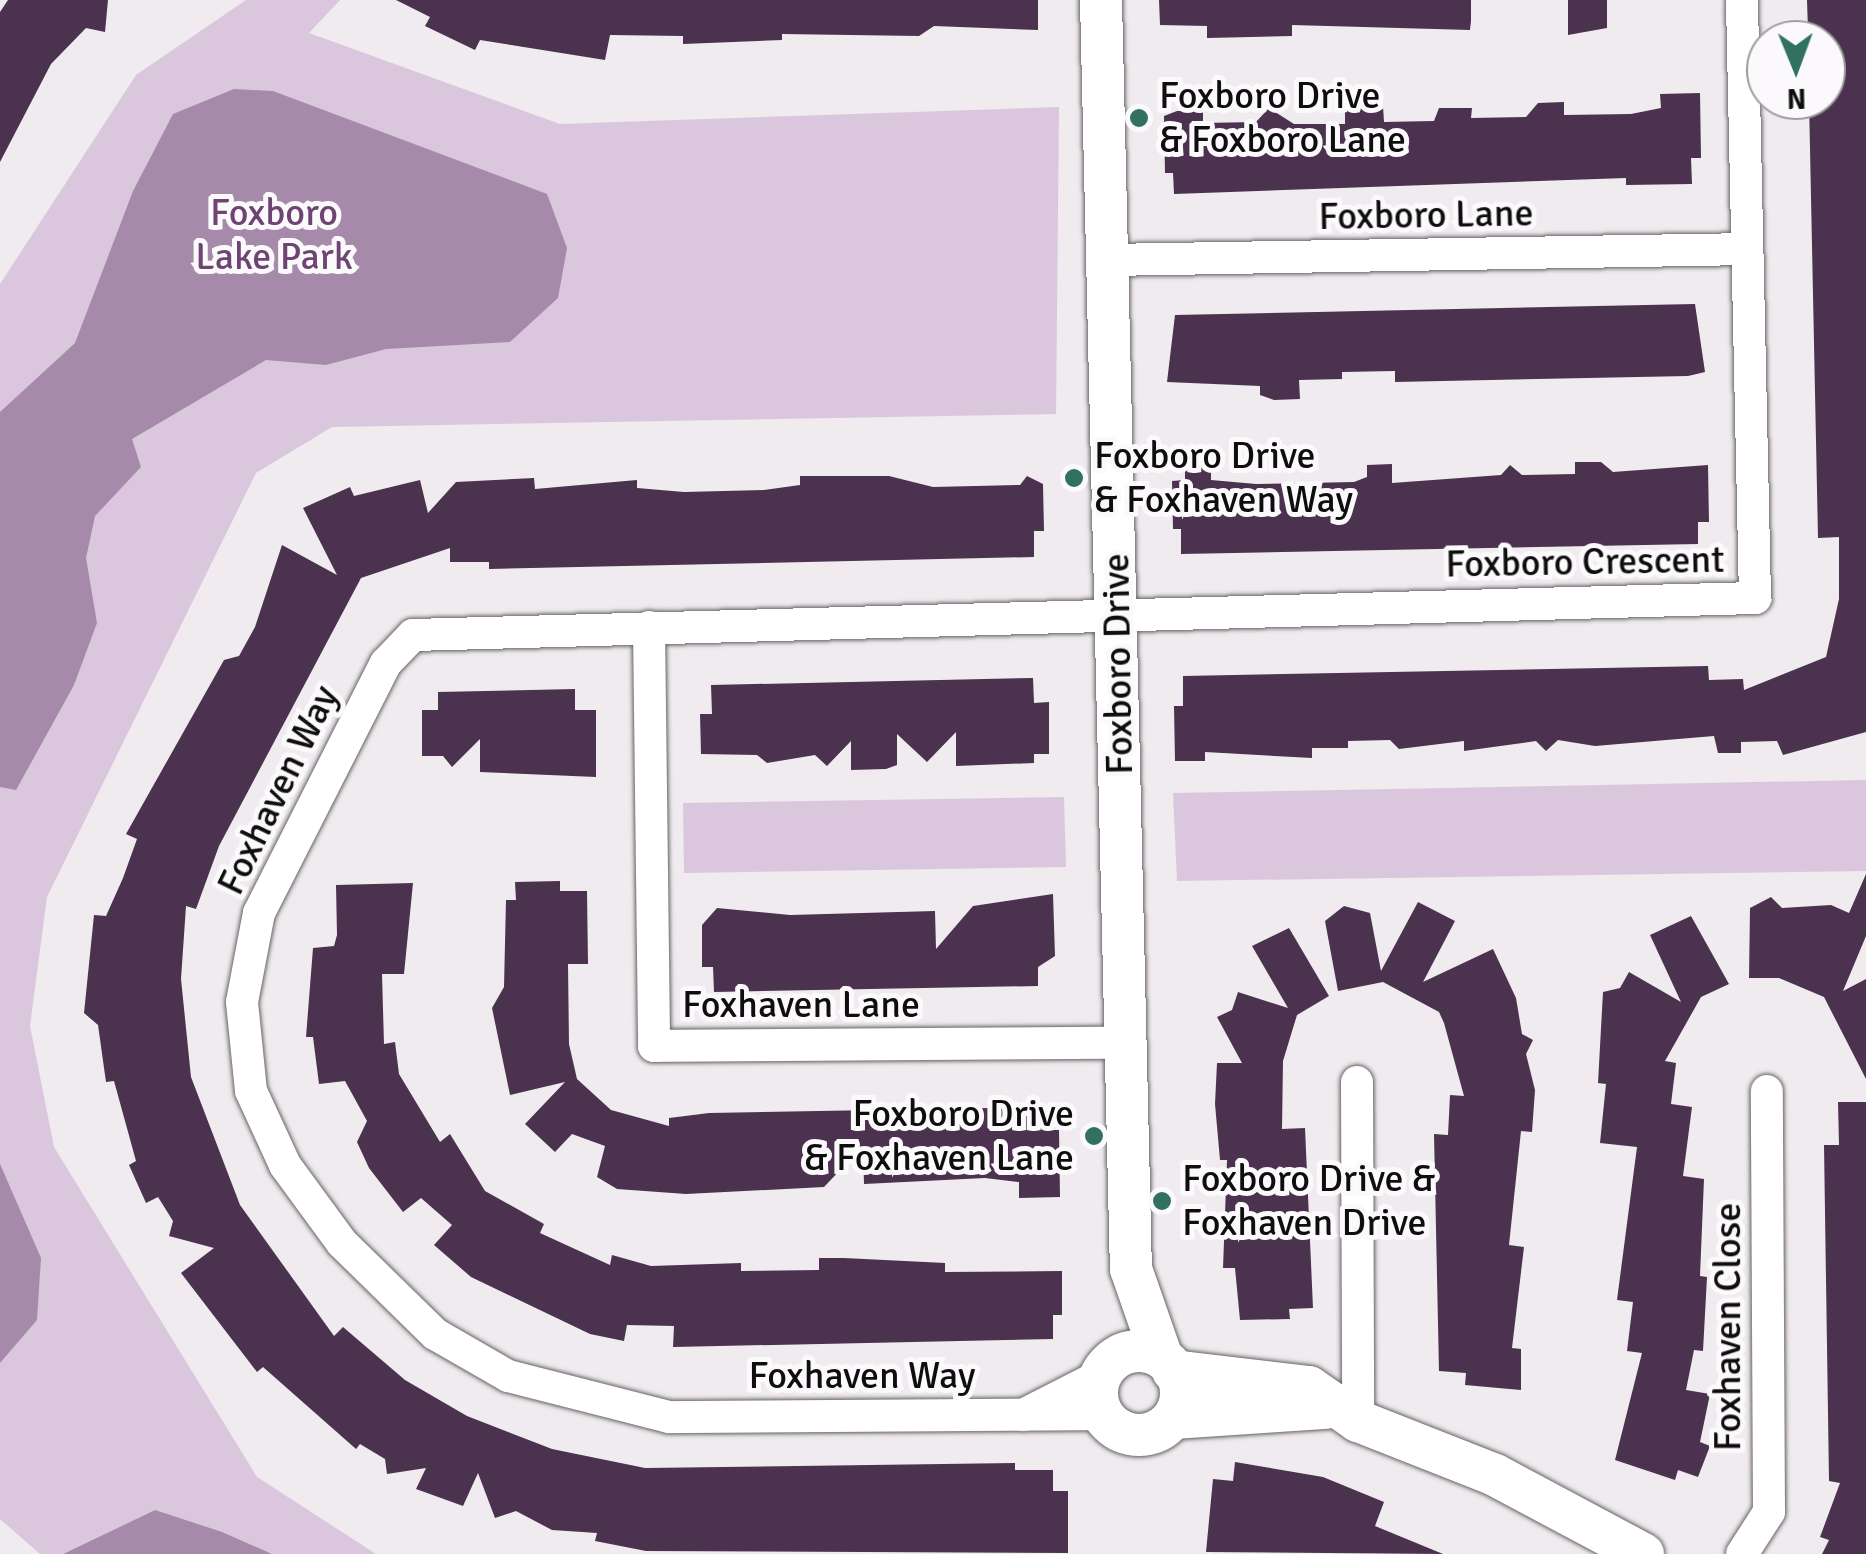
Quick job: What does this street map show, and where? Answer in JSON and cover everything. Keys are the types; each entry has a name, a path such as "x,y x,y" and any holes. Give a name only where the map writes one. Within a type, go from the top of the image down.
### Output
{"street":[{"name":"Foxboro Drive","path":"1101,0 1131,1269 1105,1382"},
{"name":"Foxboro Crescent","path":"1118,613 1755,598 1742,0"},
{"name":"Foxboro Lane","path":"1107,260 1747,249"},
{"name":"Foxhaven Way","path":"1105,1382 1018,1417 669,1417 508,1376 422,1321 342,1243 285,1165 249,1073 242,1002 259,913 386,663 413,635 447,628 649,627 1118,613"},
{"name":"Foxhaven Lane","path":"649,627 654,1046 1126,1043"},
{"path":"1349,1415 1356,1082"},
{"name":"Foxhaven Close","path":"1742,1554 1769,1512 1767,1091"},
{"name":"Foxboro Drive","path":"1131,1269 1167,1363 1175,1418"},
{"path":"1349,1415 1175,1418 1160,1434 1142,1436 1105,1382 1167,1363 1308,1387 1349,1415 1460,1459 1642,1554"}],"green space":[{"name":"Foxboro Lake Park","path":"246,0 340,0 309,33 560,124 1059,107 1056,414 332,427 256,473 47,897 30,1026 54,1147 257,1477 376,1554 272,1554 155,1510 63,1554 40,1554 0,1519 0,284 136,75"},
{"path":"1866,780 1866,871 1177,881 1173,793"},
{"path":"1064,797 1066,867 684,873 683,803"}],"shaded area":[{"path":"234,89 273,91 547,194 567,248 558,298 510,342 386,349 326,365 266,360 132,439 141,467 95,516 86,558 97,623 74,685 16,790 0,787 0,412 75,343 133,191 173,114"},
{"path":"0,1164 41,1258 37,1320 0,1363"},
{"path":"155,1510 222,1532 272,1554 63,1554"}],"building":[{"path":"8,0 108,0 105,32 86,28 51,64 0,162 0,12"},
{"path":"396,0 1038,0 1038,30 934,26 919,36 782,34 782,40 683,44 683,36 610,35 605,60 480,40 475,50 425,26 430,17"},
{"path":"1159,0 1471,0 1471,21 1470,30 1292,25 1292,36 1207,38 1207,26 1160,25"},
{"path":"1568,0 1607,0 1607,28 1568,35"},
{"path":"1807,0 1866,0 1866,732 1783,755 1777,741 1741,742 1741,753 1718,753 1714,736 1595,746 1558,740 1546,751 1536,741 1464,751 1464,741 1399,749 1390,740 1348,741 1348,748 1312,748 1312,758 1205,752 1205,761 1175,761 1174,706 1183,706 1183,676 1708,666 1709,680 1743,679 1744,690 1826,657 1839,599 1839,537 1818,538 1809,120 1846,120 1846,20 1808,20"},
{"path":"1700,93 1701,158 1691,158 1692,184 1626,185 1626,178 1174,194 1173,173 1165,173 1164,116 1177,111 1203,111 1203,123 1256,122 1269,108 1294,124 1345,124 1345,107 1383,106 1384,122 1434,121 1439,108 1472,108 1471,118 1526,117 1538,103 1564,102 1564,115 1631,114 1661,108 1660,94"},
{"path":"1695,304 1705,372 1688,376 1395,382 1395,371 1342,372 1342,379 1299,380 1300,399 1274,400 1260,395 1260,386 1167,382 1175,315"},
{"path":"1575,462 1601,462 1613,472 1708,465 1709,522 1698,522 1698,544 1181,554 1181,529 1173,529 1172,481 1185,480 1185,467 1211,466 1211,480 1256,484 1354,482 1367,477 1367,465 1392,464 1392,483 1501,475 1510,465 1522,475 1575,474"},
{"path":"800,476 889,476 933,487 1020,485 1027,476 1043,484 1044,531 1034,531 1034,557 489,569 489,562 450,562 450,548 361,578 219,846 196,909 186,906 181,979 191,1077 240,1205 334,1336 343,1327 405,1380 467,1416 552,1449 645,1468 1015,1463 1015,1470 1053,1470 1053,1491 1068,1491 1068,1553 646,1551 595,1541 597,1533 552,1530 516,1511 495,1518 478,1473 463,1506 416,1489 426,1468 387,1474 385,1459 360,1444 356,1449 263,1367 257,1372 181,1273 214,1248 169,1236 173,1221 158,1197 146,1203 129,1165 136,1161 114,1081 106,1082 98,1025 84,1013 94,915 106,916 123,878 137,839 126,834 224,660 239,656 255,627 282,545 337,575 303,508 350,487 354,496 420,480 428,513 456,482 534,478 535,489 637,480 637,488 684,492 764,490 800,485"},
{"path":"1033,678 1034,703 1049,702 1049,754 1034,754 1034,763 956,766 956,732 927,762 897,734 897,765 886,769 851,770 851,741 827,766 815,755 767,763 757,755 701,754 700,714 712,714 711,685"},
{"path":"575,689 575,710 596,710 596,777 480,772 480,739 452,767 443,756 422,756 422,710 438,710 438,692"},
{"path":"1866,874 1866,936 1843,991 1866,979 1866,1079 1824,997 1779,978 1749,978 1750,908 1771,897 1782,908 1831,905 1849,913"},
{"path":"560,881 560,891 587,891 588,964 568,964 569,1044 577,1079 611,1110 669,1126 669,1118 709,1113 1048,1107 1049,1130 1059,1130 1060,1197 1019,1198 1019,1182 985,1178 864,1184 863,1146 824,1187 686,1194 617,1189 597,1177 605,1146 572,1134 555,1152 525,1124 565,1082 510,1095 492,1008 504,987 506,900 516,900 515,882"},
{"path":"413,883 404,974 382,974 384,1044 395,1042 399,1074 440,1142 450,1134 485,1191 544,1224 540,1233 610,1265 612,1255 651,1266 741,1263 741,1271 819,1270 819,1258 844,1258 945,1263 945,1272 1062,1271 1062,1315 1053,1315 1053,1339 673,1347 674,1326 627,1325 624,1341 590,1334 471,1277 434,1245 452,1225 421,1198 403,1212 369,1168 357,1142 367,1121 345,1081 319,1084 313,1037 306,1037 313,948 334,946 337,935 336,885"},
{"path":"1053,894 1055,956 1038,967 1038,986 714,992 713,967 702,967 702,925 717,908 790,915 935,911 936,949 973,906"},
{"path":"1418,902 1455,921 1423,982 1493,949 1516,998 1522,1034 1533,1040 1526,1054 1535,1090 1532,1132 1521,1131 1509,1245 1524,1247 1512,1348 1521,1349 1521,1390 1465,1385 1466,1373 1439,1371 1434,1134 1448,1135 1450,1095 1464,1096 1439,1012 1383,982 1338,991 1325,921 1344,906 1370,913 1381,971"},
{"path":"1691,916 1729,984 1701,997 1665,1061 1676,1063 1671,1104 1692,1107 1683,1176 1704,1179 1700,1276 1707,1277 1703,1351 1694,1350 1686,1390 1710,1394 1700,1442 1710,1446 1698,1477 1678,1470 1675,1480 1615,1460 1642,1353 1627,1351 1633,1302 1617,1300 1637,1147 1600,1143 1606,1084 1598,1083 1603,992 1620,988 1629,972 1681,1002 1650,935"},
{"path":"1289,928 1329,996 1297,1015 1283,1061 1282,1129 1305,1128 1313,1308 1289,1309 1290,1319 1240,1320 1235,1268 1223,1268 1227,1160 1220,1160 1215,1104 1217,1063 1242,1063 1217,1017 1232,1010 1238,992 1288,1008 1252,946"},
{"path":"1838,1102 1866,1102 1866,1554 1822,1554 1829,1540 1820,1537 1840,1483 1829,1481 1824,1145 1839,1145"},
{"path":"1235,1462 1323,1477 1384,1502 1375,1526 1443,1554 1206,1552 1213,1479 1233,1481"}],"place":[{"name":"Foxboro Drive & Foxboro Lane","path":"1139,118"},
{"name":"Foxboro Drive & Foxhaven Way","path":"1074,478"},
{"name":"Foxboro Drive & Foxhaven Lane","path":"1094,1136"},
{"name":"Foxboro Drive & Foxhaven Drive","path":"1162,1201"}]}
